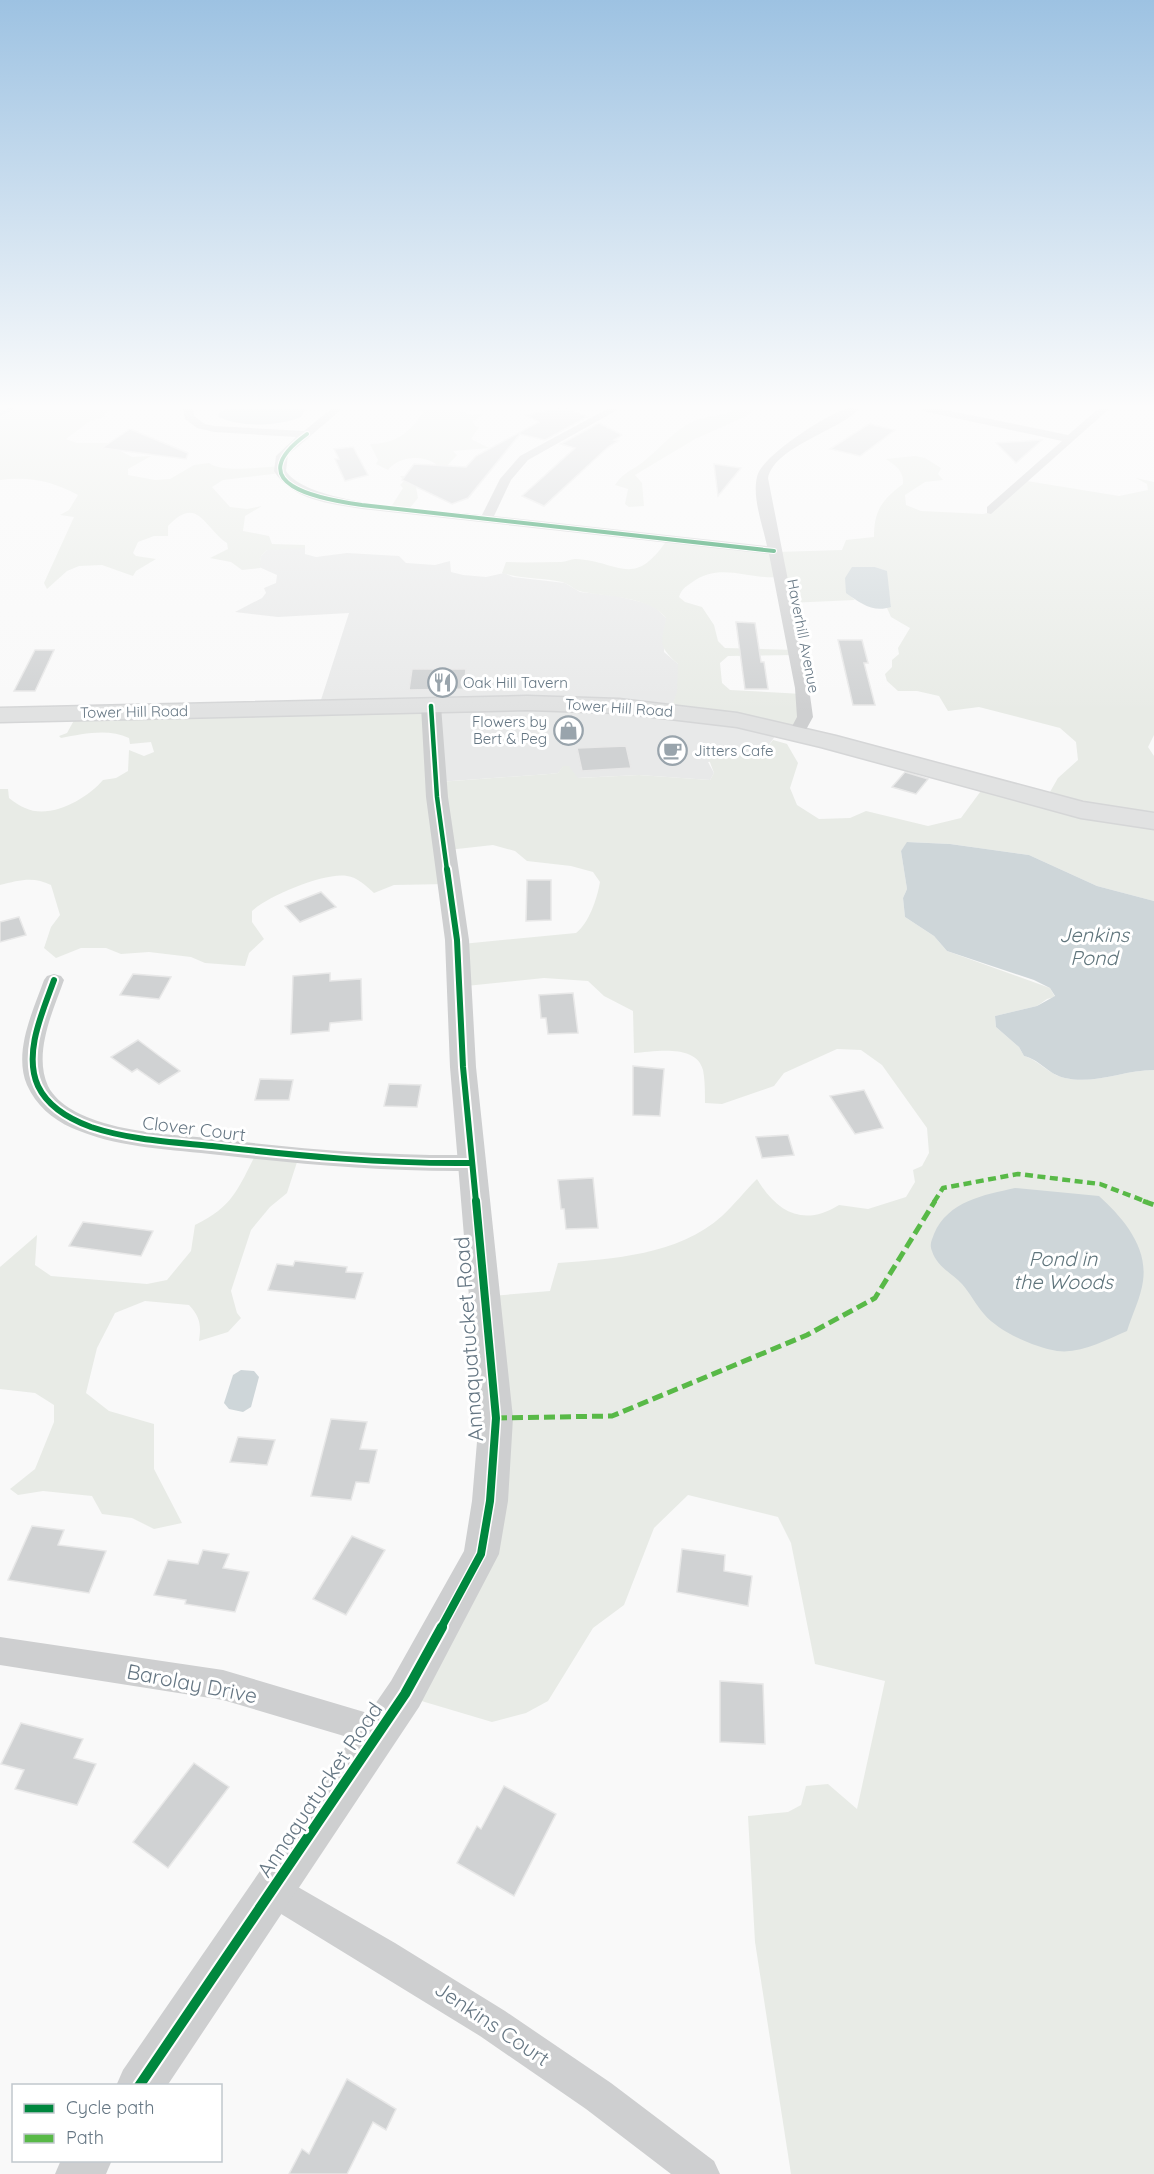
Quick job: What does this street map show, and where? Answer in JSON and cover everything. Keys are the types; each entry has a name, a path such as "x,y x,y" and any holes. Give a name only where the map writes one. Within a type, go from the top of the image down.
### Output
{"main road":[{"name":"Tower Hill Road","path":"0,715 527,703 619,706 737,720 1081,810 1154,821"}],"street":[{"path":"412,510 774,551"},
{"path":"486,519 490,510"},
{"name":"Haverhill Avenue","path":"766,510 802,688 805,717 796,734"},
{"name":"Annaquatucket Road","path":"140,2084 381,1732 405,1694 481,1554 490,1502 496,1418 472,1163 457,940 437,797 432,706"},
{"name":"Clover Court","path":"54,980 34,1042 33,1074 44,1097 65,1115 122,1136 287,1155 426,1164 472,1163"},
{"name":"Barolay Drive","path":"0,1651 223,1685 381,1732"},
{"name":"Jenkins Court","path":"272,1890 445,1991 650,2132 701,2174"}],"shaded area":[{"path":"68,510 254,510 245,516 243,531 269,536 272,544 305,545 305,548 267,550 261,556 260,568 242,570 231,562 210,558 228,549 227,543 200,517 194,513 187,513 168,526 168,536 154,536 138,542 133,553 136,556 156,559 136,571 133,576 102,565 79,566 67,571 47,589 44,583 74,517 60,515"},
{"path":"879,510 983,514 993,510 1154,510 1154,735 1148,747 1154,756 1154,901 1097,886 1029,855 950,844 908,842 901,851 907,889 903,898 905,917 934,936 947,951 1050,988 1055,997 1037,1006 995,1016 996,1027 1019,1047 1024,1056 1059,1076 1076,1080 1098,1079 1154,1070 1154,2174 791,2174 755,1942 748,1816 788,1812 801,1805 806,1786 828,1784 857,1809 885,1681 815,1664 791,1543 778,1517 688,1495 654,1528 624,1605 593,1628 548,1701 526,1713 492,1722 408,1697 482,1556 491,1296 550,1291 558,1263 644,1253 686,1239 705,1229 722,1216 757,1179 773,1200 783,1208 803,1215 826,1212 839,1205 868,1209 906,1197 915,1182 913,1170 922,1166 929,1153 927,1128 882,1065 861,1050 837,1049 784,1073 774,1086 722,1104 705,1103 704,1074 699,1061 683,1052 634,1053 633,1011 604,996 588,981 544,978 466,986 462,944 576,933 581,929 592,910 600,882 593,872 571,866 527,861 515,851 493,845 448,850 447,884 394,885 374,893 354,878 337,876 311,881 283,892 252,911 252,922 264,939 249,953 245,966 205,963 191,957 149,952 121,954 106,948 81,948 56,958 44,948 51,927 60,915 51,885 39,880 20,880 0,885 0,789 8,789 9,798 25,808 35,811 56,809 67,806 88,794 103,780 116,778 128,771 129,750 144,756 154,752 151,742 130,744 129,738 113,733 61,738 59,736 67,733 78,713 430,706 439,782 558,773 563,766 569,766 578,778 639,775 710,780 714,773 708,757 713,752 763,753 773,740 787,744 798,763 790,788 797,805 819,819 850,818 866,811 928,826 961,818 986,784 1046,799 1058,778 1078,760 1076,742 1060,728 979,707 948,711 939,696 917,691 898,691 887,681 885,674 892,667 892,660 899,654 898,648 910,628 891,617 887,608 891,606 886,571 875,567 846,592 855,600 788,603 780,577 723,572 702,577 681,592 679,597 685,602 702,607 714,625 718,641 725,648 796,650 795,655 728,656 720,663 722,683 730,690 803,694 799,733 670,711 677,692 678,664 663,647 662,638 666,618 659,611 639,601 580,591 562,582 502,573 506,562 561,562 575,559 635,569 655,555 667,540 776,552 842,550 846,540 874,537"},
{"path":"277,547 305,548 305,554 316,557 347,553 399,556 406,563 435,565 450,561 451,572 463,575 486,577 504,573 513,577 565,583 580,592 617,596 653,605 666,618 664,652 678,664 678,692 670,710 778,732 763,753 708,762 714,773 710,780 639,775 577,778 563,767 558,773 438,782 320,703 349,613 278,617 235,612 262,598 266,593 264,588 276,583 277,575 259,567 261,556 267,550"},
{"path":"257,1152 298,1159 287,1193 270,1207 251,1230 231,1291 237,1313 241,1318 228,1332 199,1341 199,1322 189,1305 145,1301 115,1313 97,1348 86,1393 109,1411 154,1424 154,1469 182,1523 154,1529 132,1518 102,1514 92,1496 43,1491 18,1495 10,1489 35,1469 54,1422 54,1405 35,1393 0,1389 0,1267 37,1235 35,1265 51,1276 147,1284 167,1280 191,1251 195,1225 218,1211 234,1195"}],"water":[{"path":"852,567 875,567 887,571 891,607 873,608 846,593 845,578"},
{"name":"Jenkins Pond","path":"907,842 950,844 1029,855 1097,886 1154,901 1154,1070 1098,1079 1076,1080 1059,1076 1024,1056 1019,1047 996,1027 995,1016 1037,1006 1055,996 1050,988 1034,980 947,951 934,936 905,917 903,898 907,889 901,851"},
{"name":"Pond in the Woods","path":"1015,1188 1099,1196 1132,1233 1141,1256 1143,1281 1127,1331 1093,1346 1075,1350 1057,1351 1038,1346 1017,1338 990,1321 962,1284 937,1261 931,1249 931,1242 940,1223 948,1214 968,1201"},
{"path":"241,1370 254,1371 259,1377 251,1407 243,1412 229,1409 224,1403 233,1375"}],"building":[{"path":"736,622 755,623 768,689 745,689"},
{"path":"838,640 862,640 868,663 864,663 875,705 853,705"},
{"path":"35,650 54,650 35,691 14,691"},
{"name":"Oak Hill Tavern","path":"412,669 466,669 464,689 409,690"},
{"path":"626,746 631,768 582,771 577,748"},
{"path":"905,772 928,779 916,794 892,787"},
{"path":"527,880 551,880 551,920 526,921"},
{"path":"321,892 336,907 300,922 285,906"},
{"path":"19,917 26,935 0,942 0,922"},
{"path":"330,973 330,981 361,979 362,1020 330,1023 329,1031 291,1034 293,976"},
{"path":"133,974 171,977 159,999 120,995"},
{"path":"573,993 578,1033 548,1034 546,1018 541,1018 539,995"},
{"path":"138,1040 180,1071 159,1084 137,1069 132,1072 111,1057"},
{"path":"633,1066 664,1069 660,1116 633,1115"},
{"path":"260,1079 293,1080 289,1100 255,1100"},
{"path":"389,1084 421,1085 417,1107 384,1106"},
{"path":"864,1090 883,1128 855,1134 830,1096"},
{"path":"788,1135 794,1155 762,1158 756,1137"},
{"path":"593,1178 598,1228 566,1229 558,1180"},
{"path":"83,1222 153,1231 141,1256 69,1246"},
{"path":"295,1261 347,1267 346,1272 363,1273 355,1299 268,1290 277,1264 293,1266"},
{"path":"331,1419 367,1422 360,1449 377,1450 369,1483 356,1482 351,1500 311,1496"},
{"path":"238,1437 275,1440 267,1465 230,1462"},
{"path":"32,1526 64,1530 58,1545 106,1551 89,1593 8,1580"},
{"path":"352,1536 385,1550 346,1615 313,1599"},
{"path":"682,1549 725,1555 724,1571 752,1576 748,1606 677,1592"},
{"path":"203,1550 229,1554 223,1568 249,1572 235,1612 185,1604 186,1600 154,1595 168,1560 198,1564"},
{"path":"720,1681 763,1684 765,1744 720,1742"},
{"path":"21,1723 83,1739 74,1758 96,1764 77,1805 15,1789 24,1770 1,1764"},
{"path":"194,1763 229,1787 168,1868 133,1842"},
{"path":"504,1786 556,1814 514,1896 457,1863 477,1826 481,1829"},
{"path":"347,2079 396,2109 386,2130 373,2122 347,2174 289,2174 302,2149 309,2154"}],"marked path":[{"path":"496,1418 612,1416 807,1335 875,1298 943,1188 1018,1174 1100,1184 1154,1205"}],"cycle path":[{"path":"411,510 774,551"},
{"path":"140,2084 405,1694 481,1554 490,1501 496,1418 463,1067 457,940 437,797 431,706"},
{"path":"54,980 35,1039 33,1070 37,1085 45,1098 70,1118 112,1133 145,1139 344,1159 472,1163"}],"place":[{"name":"Oak Hill Tavern","path":"442,683"},
{"name":"Flowers by Bert & Peg","path":"568,731"},
{"name":"Jitters Cafe","path":"673,751"}]}
